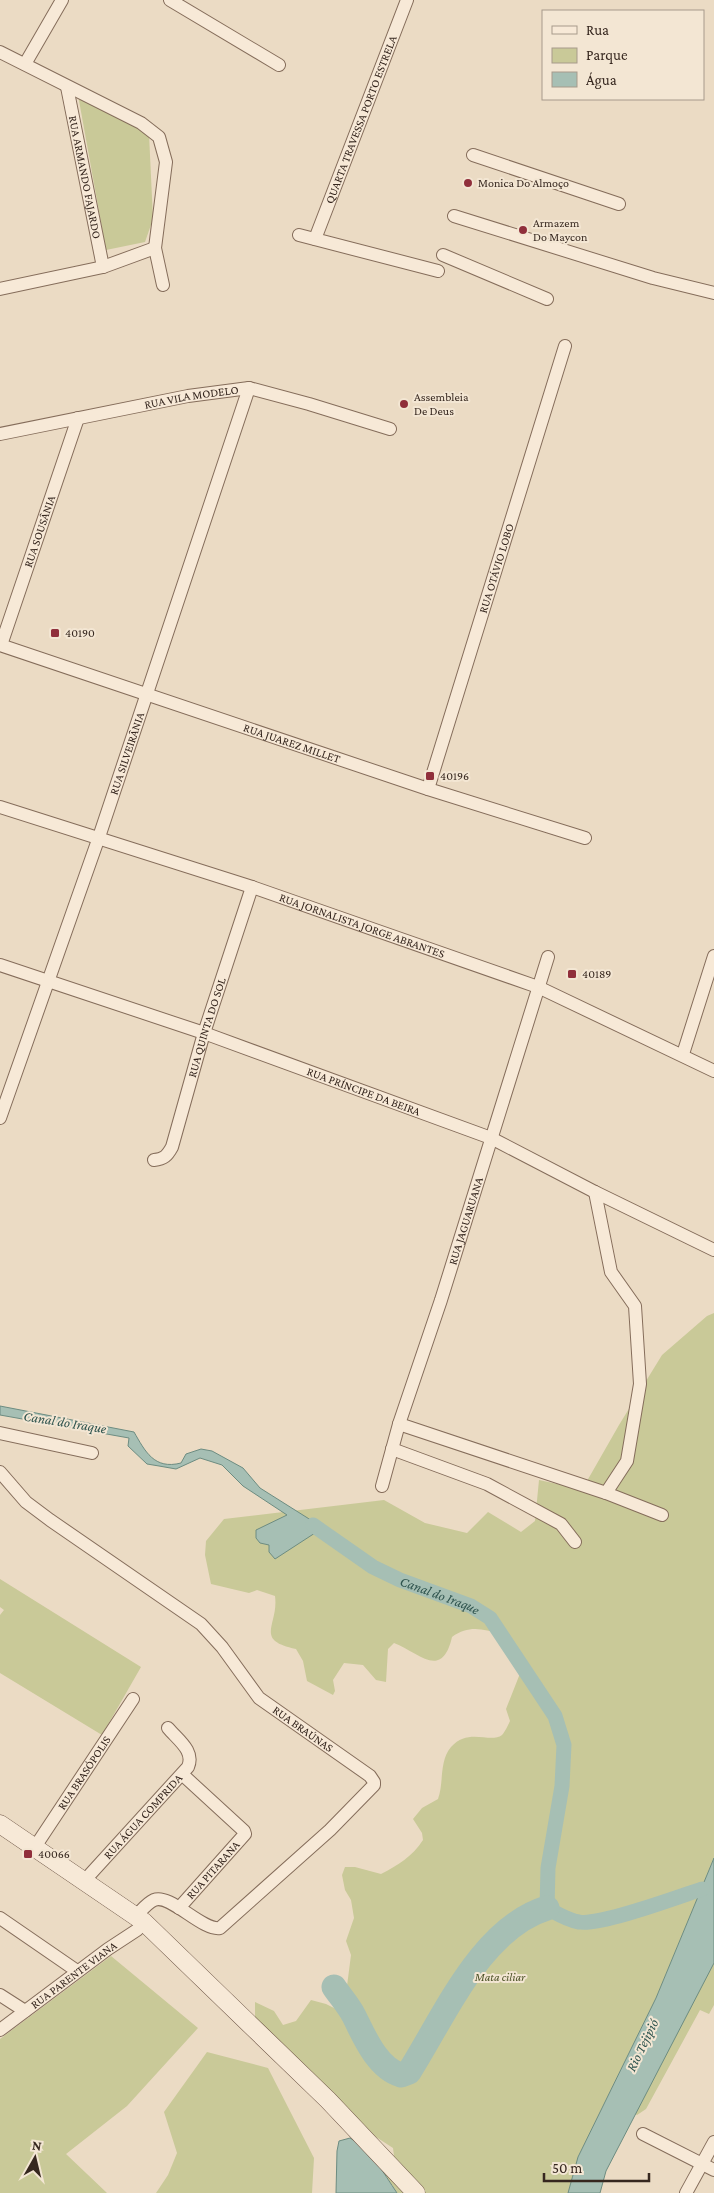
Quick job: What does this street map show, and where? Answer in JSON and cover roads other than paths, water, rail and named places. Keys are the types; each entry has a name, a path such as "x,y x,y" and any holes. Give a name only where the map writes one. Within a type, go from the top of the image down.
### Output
{"main road":[{"path":"0,1824 140,1919 328,2100 416,2193"}],"street":[{"path":"25,64 62,0"},
{"path":"170,0 279,65"},
{"name":"QUARTA TRAVESSA PORTO ESTRELA","path":"315,239 407,0"},
{"path":"0,52 141,123 159,137 166,162 155,248 163,285"},
{"name":"RUA ARMANDO FAJARDO","path":"67,87 103,267"},
{"path":"473,155 618,204"},
{"path":"454,216 652,278 714,293"},
{"path":"299,235 438,270"},
{"path":"0,289 103,267 155,248"},
{"path":"443,255 547,298"},
{"name":"RUA OTÁVIO LOBO","path":"428,789 564,346"},
{"name":"RUA VILA MODELO","path":"0,434 188,396 249,388 390,429"},
{"name":"RUA SILVEIRÂNIA","path":"0,1118 50,982 249,388"},
{"name":"RUA SOUSÂNIA","path":"0,645 78,418"},
{"name":"RUA JUAREZ MILLET","path":"0,645 428,789 585,838"},
{"name":"RUA JORNALISTA JORGE ABRANTES","path":"0,807 252,887 538,987 683,1054 714,1071"},
{"name":"RUA QUINTA DO SOL","path":"154,1160 167,1155 172,1147 204,1033 252,887"},
{"path":"683,1054 714,956"},
{"name":"RUA JAGUARUANA","path":"382,1486 399,1424 442,1300 548,957"},
{"name":"RUA PRÍNCIPE DA BEIRA","path":"0,965 204,1033 491,1138 595,1192 714,1250"},
{"path":"595,1192 611,1272 635,1306 640,1384 627,1461 606,1493"},
{"path":"399,1424 606,1493 662,1515"},
{"path":"0,1433 92,1453"},
{"path":"392,1449 487,1484 561,1524 575,1542"},
{"name":"RUA BRAÚNAS","path":"0,1472 26,1502 201,1624 222,1647 259,1698 359,1768 374,1782 330,1830 220,1928 211,1928 179,1908 154,1900 140,1919"},
{"name":"RUA BRASÓPOLIS","path":"35,1847 133,1699"},
{"name":"RUA ÁGUA COMPRIDA","path":"85,1880 183,1775 192,1760 191,1754 168,1728"},
{"name":"RUA PITARANA","path":"179,1908 243,1839 244,1831 183,1775"},
{"path":"0,1918 78,1971"},
{"name":"RUA PARENTE VIANA","path":"0,2030 78,1971 137,1930 140,1919"},
{"path":"0,1995 25,2011"},
{"path":"643,2134 714,2170"},
{"path":"686,2193 714,2142"}],"water":[{"path":"0,1406 134,1432 147,1452 157,1461 164,1464 181,1463 186,1454 201,1449 212,1451 243,1468 260,1488 333,1534 326,1539 315,1533 275,1559 269,1552 269,1545 260,1543 256,1538 256,1530 287,1515 243,1486 222,1465 200,1458 176,1469 147,1464 128,1446 129,1438 0,1415"},
{"name":"Rio Tejipió","path":"714,1858 714,1963 606,2171 600,2193 568,2193 578,2157 656,1998"},
{"path":"350,2138 371,2155 397,2193 336,2193 339,2141"}],"waterway":[{"name":"Canal do Iraque","path":"313,1525 373,1567 400,1580 471,1606 490,1618 555,1716 564,1745 562,1786 548,1868 547,1908 570,1920 589,1922 604,1920 639,1910 702,1889"},
{"path":"334,1987 352,2012 378,2059 392,2071 401,2075 409,2072 466,1977 484,1954 503,1934 524,1919 547,1908"}],"place":[{"name":"Monica Do Almoço","path":"468,183"},
{"name":"Armazem Do Maycon","path":"523,230"},
{"name":"Assembleia De Deus","path":"404,404"},
{"name":"40190","path":"55,633"},
{"name":"40196","path":"430,776"},
{"name":"40189","path":"572,974"},
{"name":"40066","path":"28,1854"}],"park label":[{"name":"Mata ciliar","path":"500,1977"}]}
